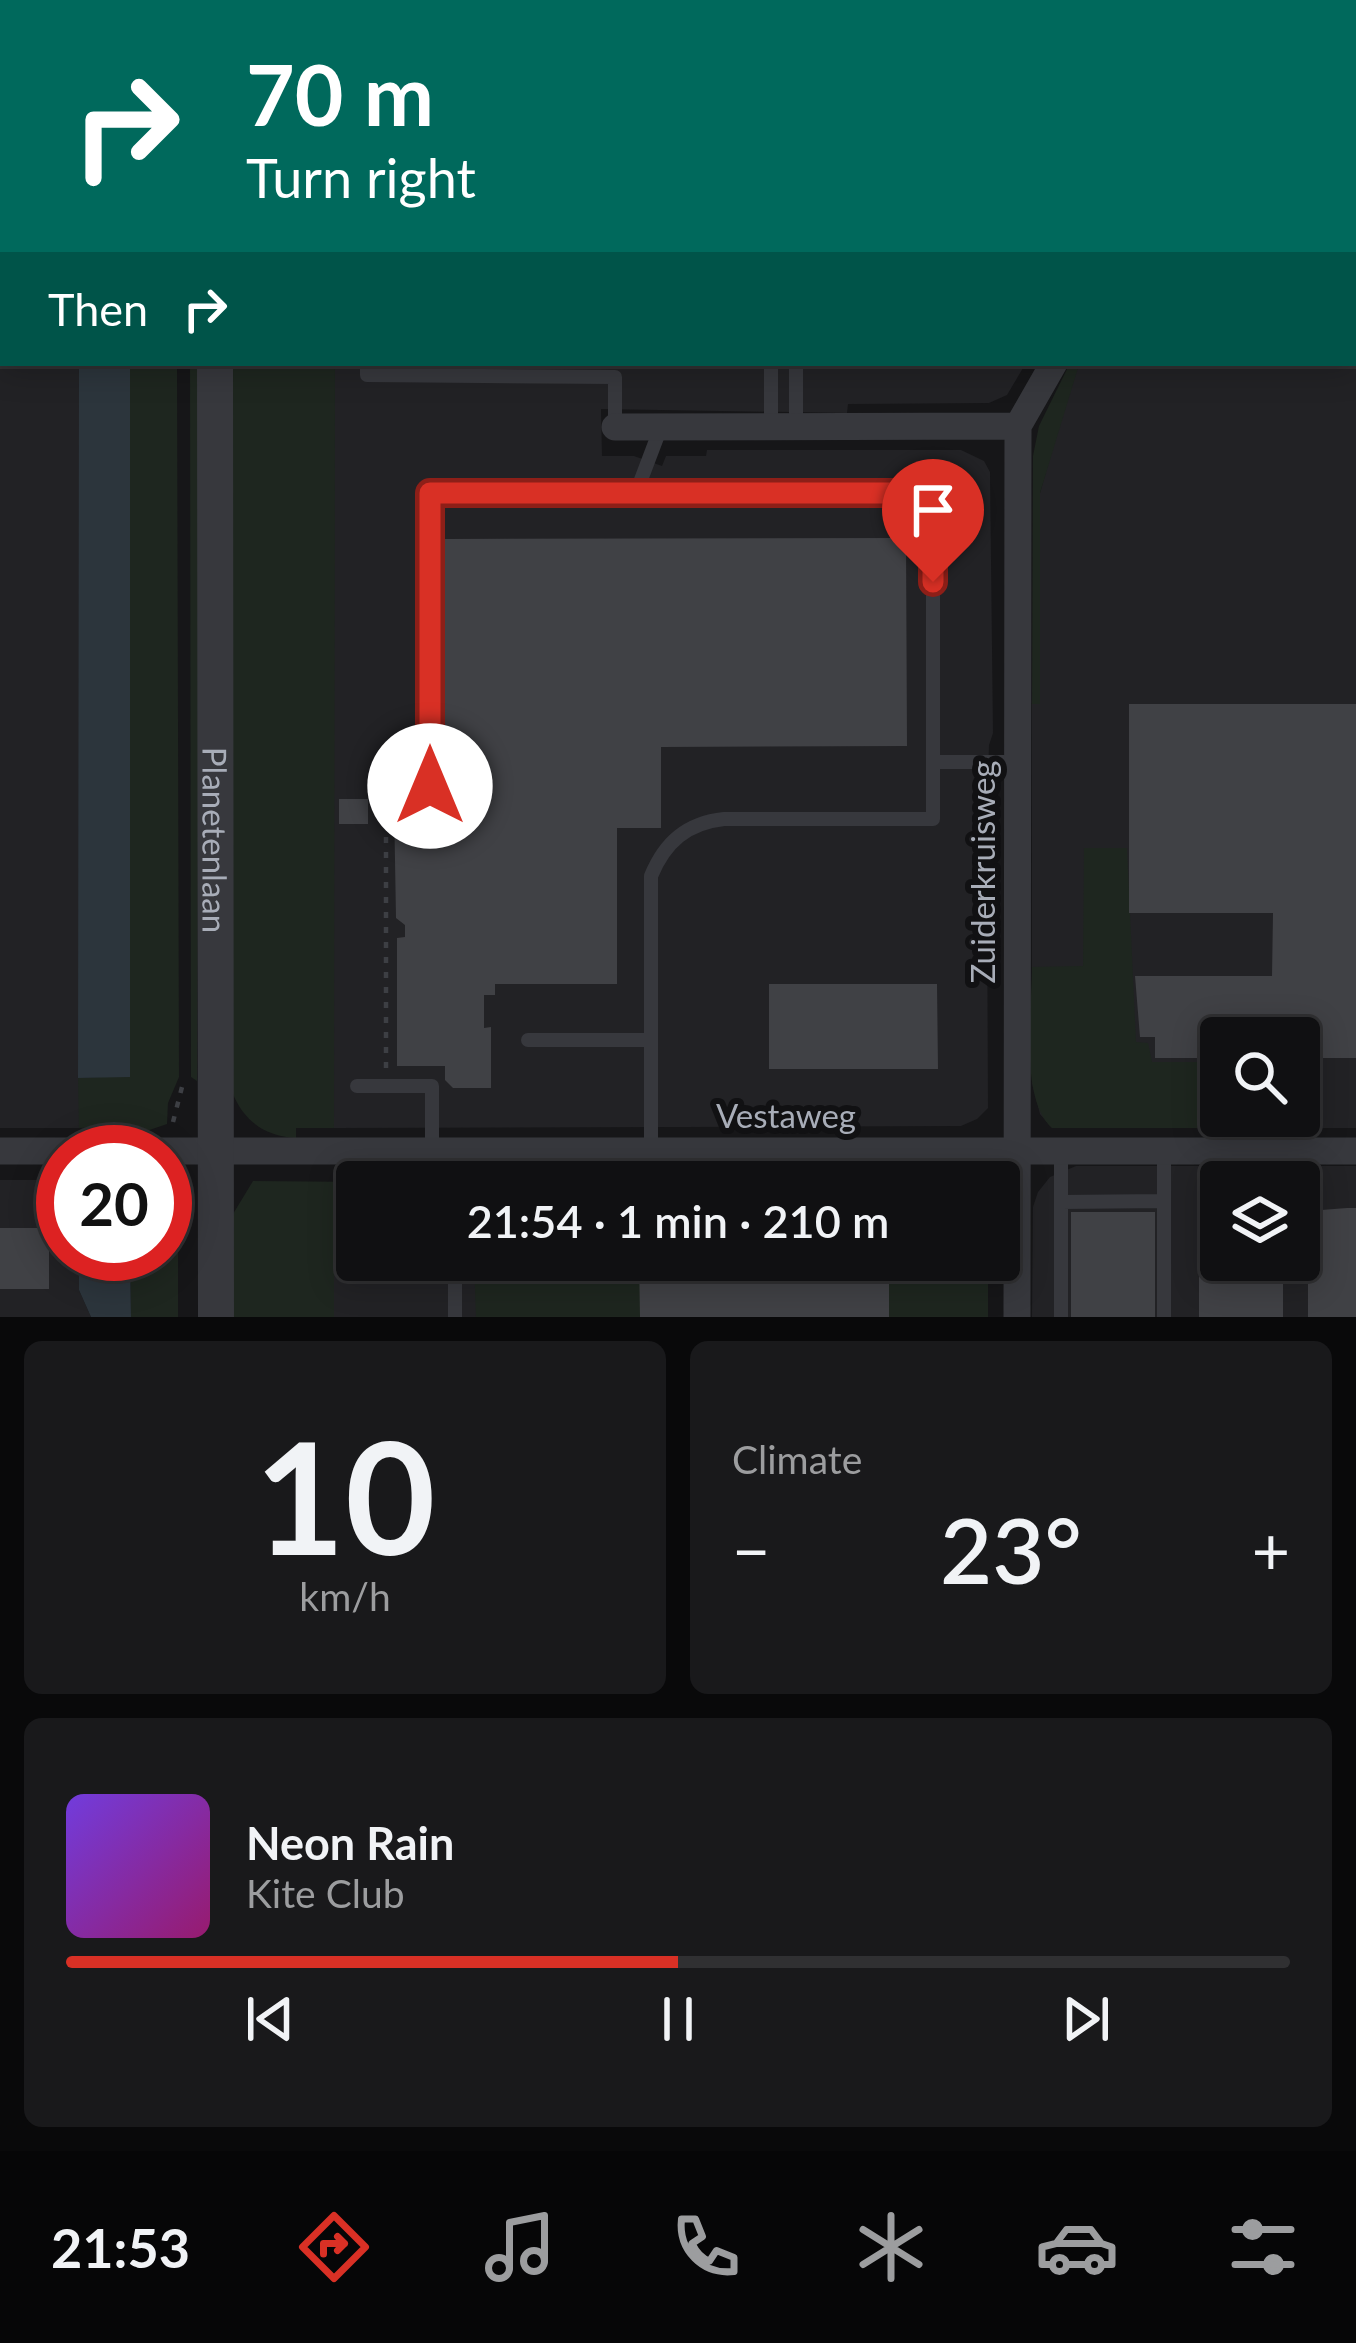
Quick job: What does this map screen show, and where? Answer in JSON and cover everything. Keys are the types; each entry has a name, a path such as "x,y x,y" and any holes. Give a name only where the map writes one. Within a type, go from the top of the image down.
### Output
{"street":[{"name":"Planetenlaan","path":"215,366 216,1317"},
{"name":"Zuiderkruisweg","path":"1017,1317 1018,426 1052,366"},
{"path":"615,427 1018,426"},
{"name":"Vestaweg","path":"192,1151 1356,1150"},
{"name":"Vestaweg","path":"0,1151 36,1151"}],"lane":[{"path":"368,366 368,375 615,377 615,427"},
{"path":"772,366 783,426"},
{"path":"783,426 795,366"},
{"path":"636,493 661,427"},
{"path":"387,786 430,786 430,493 933,493 933,819 709,820 668,845 651,876 651,1152"},
{"path":"933,762 1018,761"},
{"path":"528,1040 651,1040"},
{"path":"357,1086 432,1086 447,1161"},
{"path":"1061,1151 1061,1317"},
{"path":"1164,1151 1164,1317"},
{"path":"1061,1202 1164,1201"},
{"path":"455,1281 455,1317"}],"path":[{"path":"386,829 386,1086"}],"shaded area":[{"path":"0,366 79,366 79,1125 0,1128"},
{"path":"79,366 130,366 130,1077 78,1078"},
{"path":"130,366 177,366 179,1077 168,1103 167,1124 79,1125 78,1078 130,1076"},
{"path":"190,366 200,366 197,1081 191,1077"},
{"path":"230,366 335,366 334,1128 296,1128 296,1138 274,1134 243,1111 232,1092"},
{"path":"334,366 1024,366 1007,395 989,403 848,404 847,413 601,409 602,456 634,456 662,466 666,456 706,456 707,450 961,450 984,461 990,472 993,733 988,779 993,791 993,880 987,881 988,1108 961,1126 334,1128"},
{"path":"1069,366 1078,366 1040,493 1040,704 1032,704 1033,456 1039,426"},
{"path":"1356,366 1356,1128 1320,1128 1320,1017 1200,1017 1200,1128 1052,1128 1040,1114 1032,1083 1032,704 1040,703 1040,493 1078,368"},
{"path":"1084,848 1127,848 1136,1042 1148,1043 1152,1062 1200,1062 1200,1128 1052,1128 1042,1114 1031,1075 1032,967 1083,966"},
{"path":"1076,1166 1200,1166 1200,1281 1320,1281 1320,1166 1356,1166 1356,1317 1032,1317 1033,1207 1050,1177"},
{"path":"0,1180 36,1180 36,1281 79,1281 91,1317 0,1317"},
{"path":"253,1181 336,1182 334,1317 231,1317 233,1214"},
{"path":"334,1197 336,1281 988,1281 988,1317 334,1317"},
{"path":"79,1281 130,1281 131,1317 91,1317"},
{"path":"130,1281 178,1281 178,1317 131,1317"},
{"path":"475,1281 988,1281 988,1317 476,1317"}],"building":[{"path":"906,538 907,746 661,747 661,828 617,828 617,984 495,984 495,995 484,995 484,1028 491,1027 491,1088 453,1088 445,1080 445,1066 397,1066 397,938 405,937 405,925 396,918 394,803 445,803 445,539"},
{"path":"1129,704 1356,704 1356,1058 1320,1058 1320,1017 1200,1017 1200,1058 1155,1058 1155,1037 1140,1037 1135,976 1272,976 1273,913 1129,913"},
{"path":"339,799 368,799 368,824 339,824"},
{"path":"769,984 937,984 938,1069 769,1069"},
{"path":"1356,1208 1356,1317 1308,1317 1308,1281 1320,1281 1320,1210"},
{"path":"1200,1211 1200,1281 1283,1281 1283,1317 1199,1317"},
{"path":"1071,1212 1155,1212 1155,1317 1071,1317"},
{"path":"0,1228 36,1228 36,1281 49,1281 49,1289 0,1289"},
{"path":"639,1281 889,1281 889,1317 640,1317"}],"route":[{"path":"430,786 430,493 933,493 933,582"}]}
